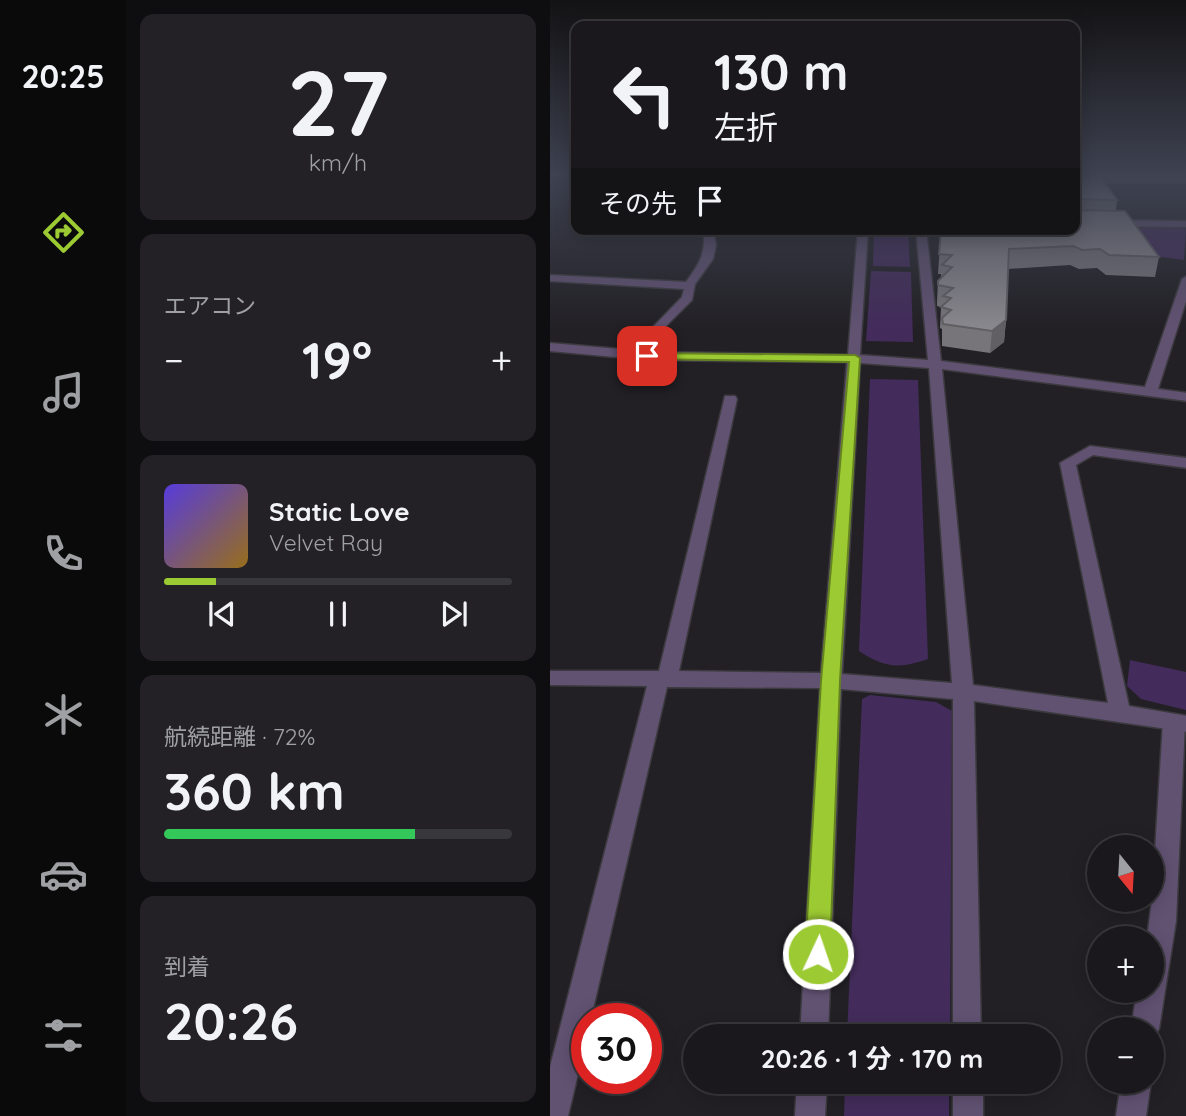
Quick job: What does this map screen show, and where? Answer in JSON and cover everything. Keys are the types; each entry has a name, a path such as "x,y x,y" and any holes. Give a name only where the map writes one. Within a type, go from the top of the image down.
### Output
{"street":[{"path":"647,356 659,327 688,298 690,286 710,251 709,235"},
{"path":"815,1024 831,681 863,235"},
{"path":"922,235 963,691 967,1024"},
{"path":"550,278 598,283 690,286"},
{"path":"1150,391 1186,279"},
{"path":"550,347 647,356 855,358 935,363 1186,397"},
{"path":"552,1116 663,679 730,399"},
{"path":"1120,712 1069,463 1090,450 1186,463"},
{"path":"550,678 831,681 963,691 1120,712 1180,723 1162,926"},
{"path":"810,1116 811,1094"},
{"path":"968,1094 968,1116"},
{"path":"1131,1115 1134,1094"}],"shaded area":[{"path":"1080,226 1177,227 1186,229 1184,260 1001,235 1080,235"},
{"path":"874,235 908,235 910,267 873,266"},
{"path":"871,271 911,272 913,342 866,341"},
{"path":"870,379 918,380 928,659 909,664 885,664 859,651"},
{"path":"1130,660 1186,672 1186,710 1141,699 1127,686"},
{"path":"870,695 936,702 952,711 950,1024 848,1024 862,699"},
{"path":"845,1094 949,1094 949,1116 844,1116"}],"building":[{"path":"1080,225 1135,225 1159,257 1109,255 1100,249 1082,250 1073,246 1009,249 1006,320 992,331 943,324 942,318 951,310 941,307 951,298 943,296 953,288 938,285 938,281 952,267 942,265 952,255 939,254 941,235 1080,235"}],"route":[{"path":"647,356 855,358 831,681 818,954"}]}
